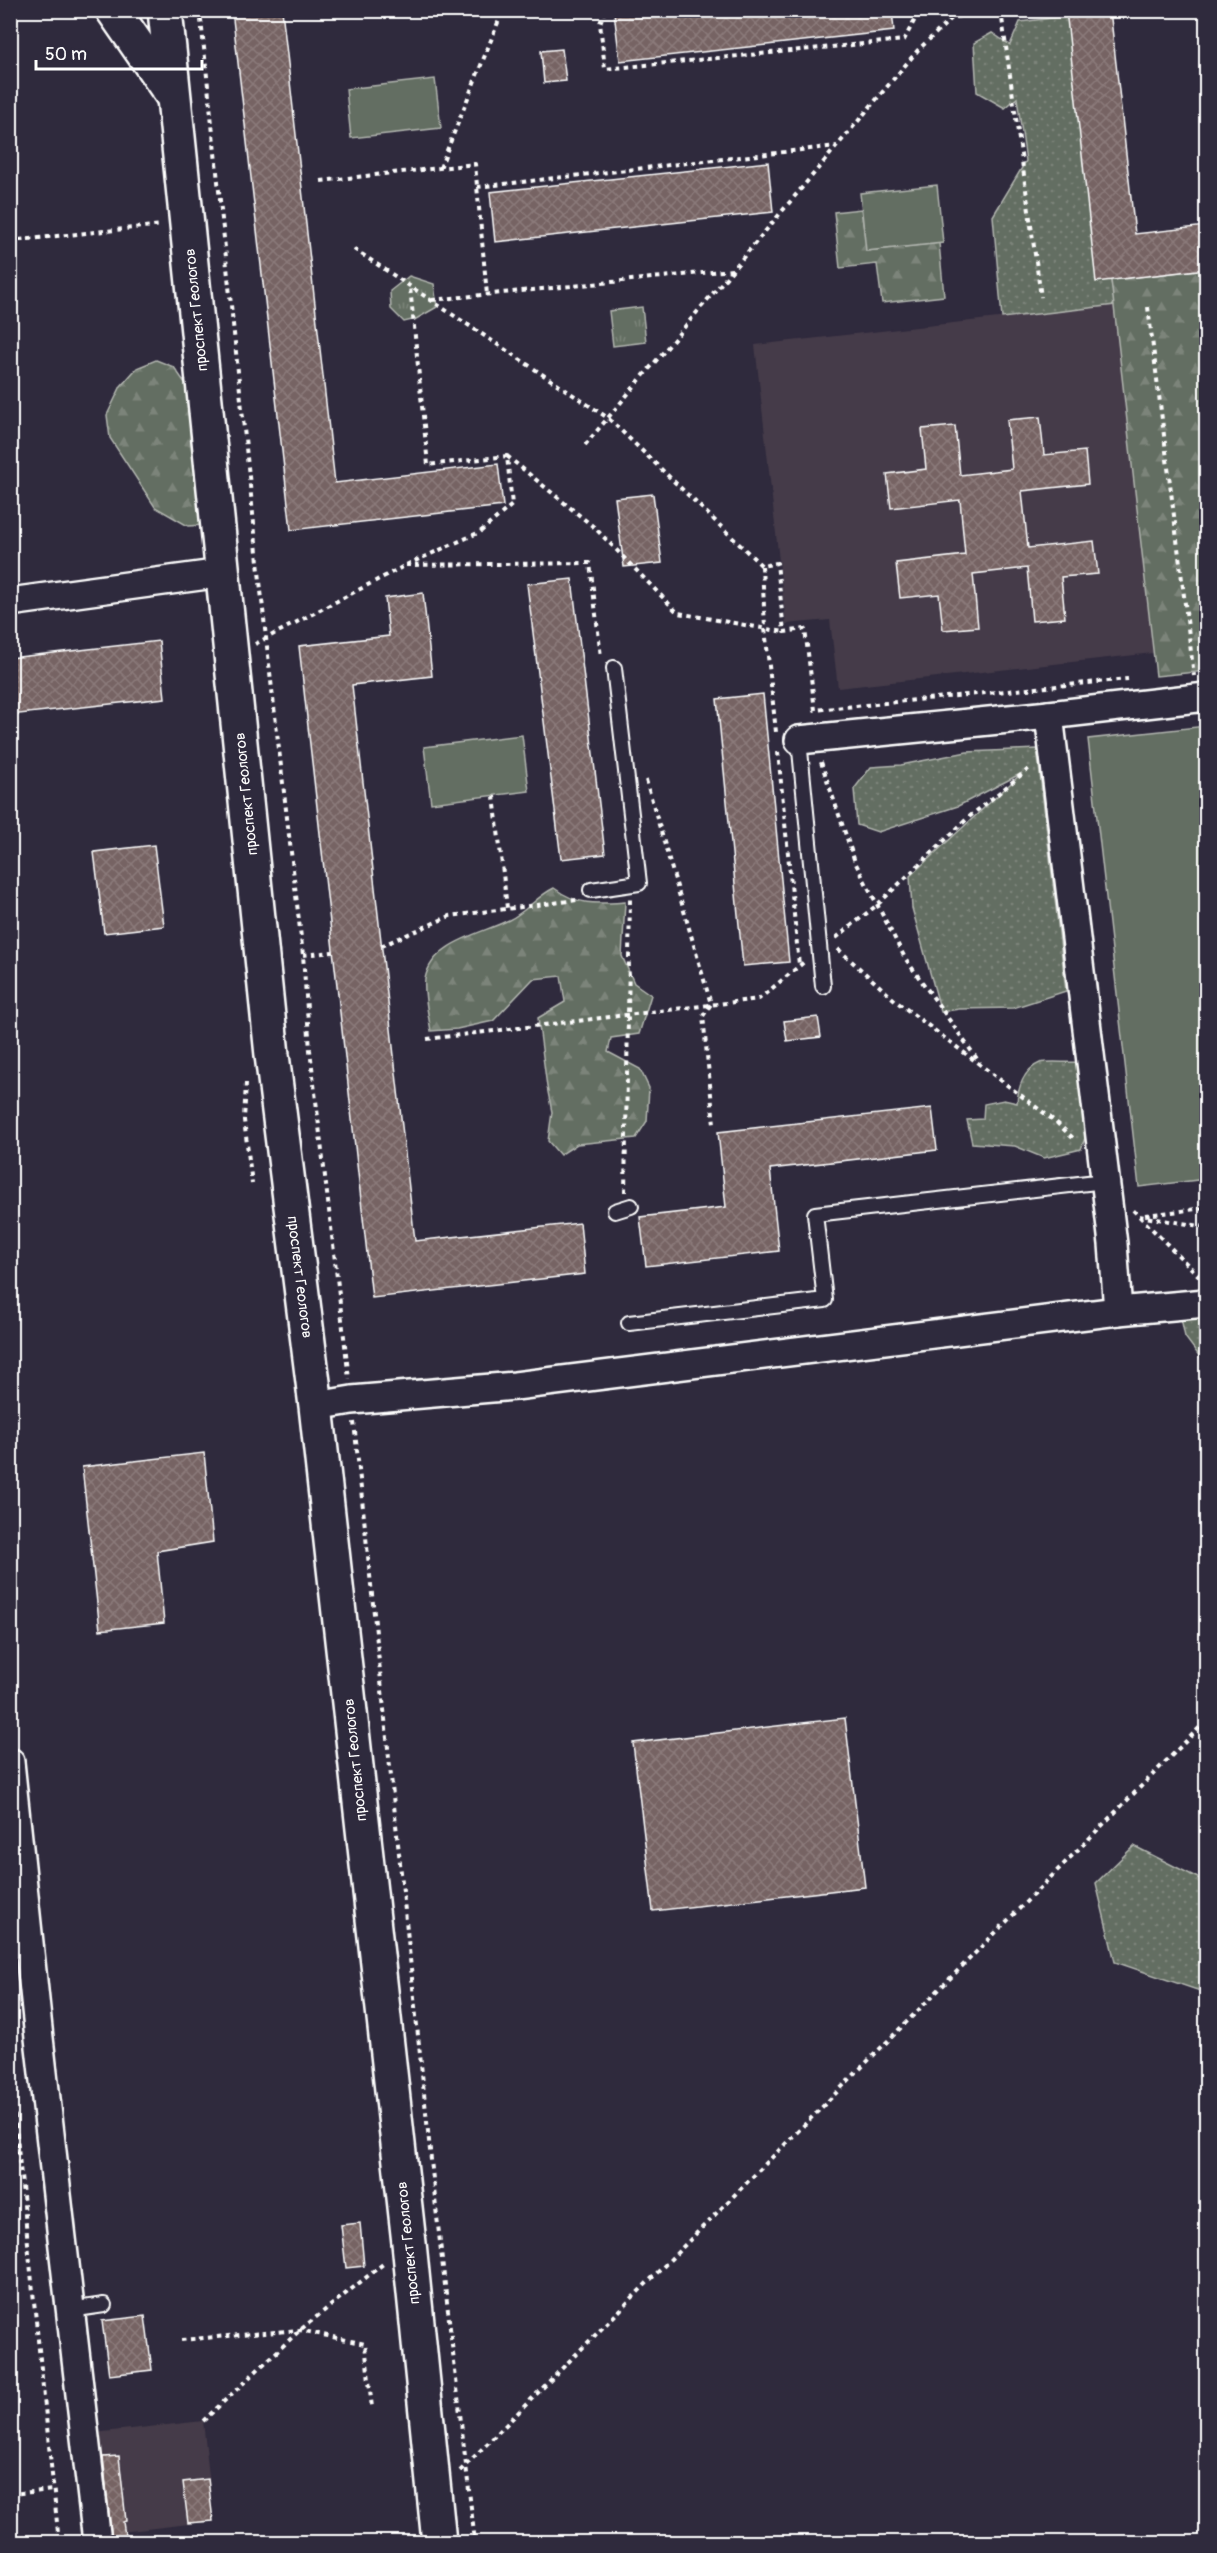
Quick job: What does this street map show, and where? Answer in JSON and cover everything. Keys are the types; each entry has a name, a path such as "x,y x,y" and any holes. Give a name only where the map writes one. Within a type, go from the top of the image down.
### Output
{"street":[{"path":"113,10 174,98"},
{"name":"проспект Геологов","path":"165,10 272,1054 316,1406 409,2243 438,2542"},
{"path":"10,602 222,573"},
{"path":"792,740 1049,715 1199,685"},
{"path":"1049,715 1105,1181 1118,1311"},
{"path":"316,1406 351,1400 515,1386 1118,1311 1206,1303"},
{"path":"10,1762 97,2542"}],"lane":[{"path":"588,894 639,883 614,668"},
{"path":"792,740 823,986"},
{"path":"629,1323 825,1300 815,1214 1105,1181"},
{"path":"70,2310 104,2305"}],"path":[{"path":"200,10 266,638 303,955 310,1050 351,1400 436,2208 475,2542"},
{"path":"440,168 503,10"},
{"path":"605,10 600,23 605,69 904,40 920,10"},
{"path":"585,445 918,50 953,17 1008,10"},
{"path":"1001,11 1041,297"},
{"path":"477,187 837,146"},
{"path":"321,181 475,164 487,295"},
{"path":"10,241 162,225"},
{"path":"354,249 608,418 762,566 765,628 792,740 799,966"},
{"path":"431,300 733,270"},
{"path":"410,286 428,465 507,456 596,528 678,613 784,632 805,629 815,710 1133,679"},
{"path":"1148,307 1199,685"},
{"path":"232,657 406,565 480,532 512,505 507,456"},
{"path":"406,565 590,563 601,658"},
{"path":"762,566 777,563 784,632"},
{"path":"1184,673 1199,685"},
{"path":"792,740 905,958 984,1068"},
{"path":"1033,765 969,817 877,905 831,943 897,1002 1056,1122 1079,1144"},
{"path":"643,769 711,1004 703,1016 714,1124"},
{"path":"494,796 507,908"},
{"path":"624,1208 627,1016 632,912 628,884"},
{"path":"381,946 450,916 588,894"},
{"path":"427,1039 759,999 819,948"},
{"path":"303,955 333,952"},
{"path":"1105,1181 1206,1283"},
{"path":"1138,1215 1206,1208"},
{"path":"1138,1215 1206,1227"},
{"path":"459,2472 1206,1721"},
{"path":"10,2070 59,2542"},
{"path":"203,2421 300,2330 409,2243"},
{"path":"181,2340 300,2330 365,2344 372,2408"},
{"path":"10,2494 52,2490"}],"shaded area":[{"path":"1115,305 1153,653 838,688 830,620 786,624 755,345"},
{"path":"203,2421 214,2521 104,2534 94,2433"}],"green space":[{"path":"1067,16 1115,305 1002,318 993,216 1026,161 1017,98 1005,108 977,92 974,43 992,33 1010,45 1020,22"},
{"path":"435,79 441,128 351,138 346,89"},
{"path":"937,185 943,243 866,251 860,193"},
{"path":"861,209 867,251 939,243 944,296 882,303 877,264 840,268 834,212"},
{"path":"1206,269 1206,671 1156,676 1111,280"},
{"path":"409,276 434,284 437,307 416,319 404,322 391,309 390,291"},
{"path":"642,307 646,342 613,346 609,311"},
{"path":"156,360 174,367 185,383 205,525 188,526 155,507 110,438 107,415 121,386 137,368"},
{"path":"1206,726 1206,1179 1139,1187 1088,739"},
{"path":"522,735 529,791 431,803 424,747"},
{"path":"1037,749 1066,991 1013,1008 959,1009 941,1012 912,908 910,876 1022,773 958,806 878,832 857,825 854,789 871,767 901,765 967,752"},
{"path":"554,888 580,901 625,902 622,956 634,983 651,995 639,1034 611,1038 608,1052 640,1069 649,1088 647,1121 636,1138 577,1144 560,1155 548,1141 552,1112 538,1018 565,1002 561,976 533,979 493,1021 457,1029 431,1031 425,998 425,979 429,966 437,956 459,941 515,917"},
{"path":"1078,1062 1088,1130 1081,1149 1044,1158 1015,1146 972,1143 967,1120 983,1119 984,1104 1004,1100 1017,1103 1020,1086 1026,1075 1029,1070 1040,1063"},
{"path":"1206,1316 1206,1365 1185,1337 1181,1318"},
{"path":"1134,1846 1206,1882 1206,1993 1115,1962 1096,1883"}],"building":[{"path":"232,10 282,10 335,483 498,464 503,506 291,530"},
{"path":"630,10 892,10 894,31 620,61 614,12"},
{"path":"1066,10 1110,10 1135,234 1206,226 1206,269 1096,282"},
{"path":"562,49 566,81 544,83 541,51"},
{"path":"768,162 773,212 495,242 490,192"},
{"path":"1040,417 1044,455 1085,451 1088,484 1022,491 1028,548 1094,541 1098,574 1061,577 1065,618 1032,621 1027,568 973,574 978,627 943,630 939,594 900,598 896,563 965,555 960,500 891,508 887,474 926,469 922,429 955,426 960,475 1012,469 1007,420"},
{"path":"653,494 662,563 624,567 615,498"},
{"path":"572,579 605,854 561,859 527,584"},
{"path":"423,593 432,676 352,685 415,1241 580,1223 585,1274 372,1298 299,646 389,636 385,598"},
{"path":"159,641 165,698 10,715 10,658"},
{"path":"763,694 789,962 743,966 717,699"},
{"path":"154,845 164,926 104,933 94,852"},
{"path":"818,1017 821,1037 787,1041 784,1021"},
{"path":"932,1108 937,1150 770,1169 779,1251 646,1266 640,1217 726,1207 718,1132"},
{"path":"204,1453 213,1542 157,1551 164,1623 100,1630 82,1467"},
{"path":"845,1718 865,1887 653,1911 633,1743"},
{"path":"360,2223 364,2266 346,2268 341,2225"},
{"path":"145,2316 152,2370 109,2375 102,2321"},
{"path":"119,2456 126,2542 112,2542 103,2457"},
{"path":"208,2479 213,2521 188,2523 183,2482"}]}
